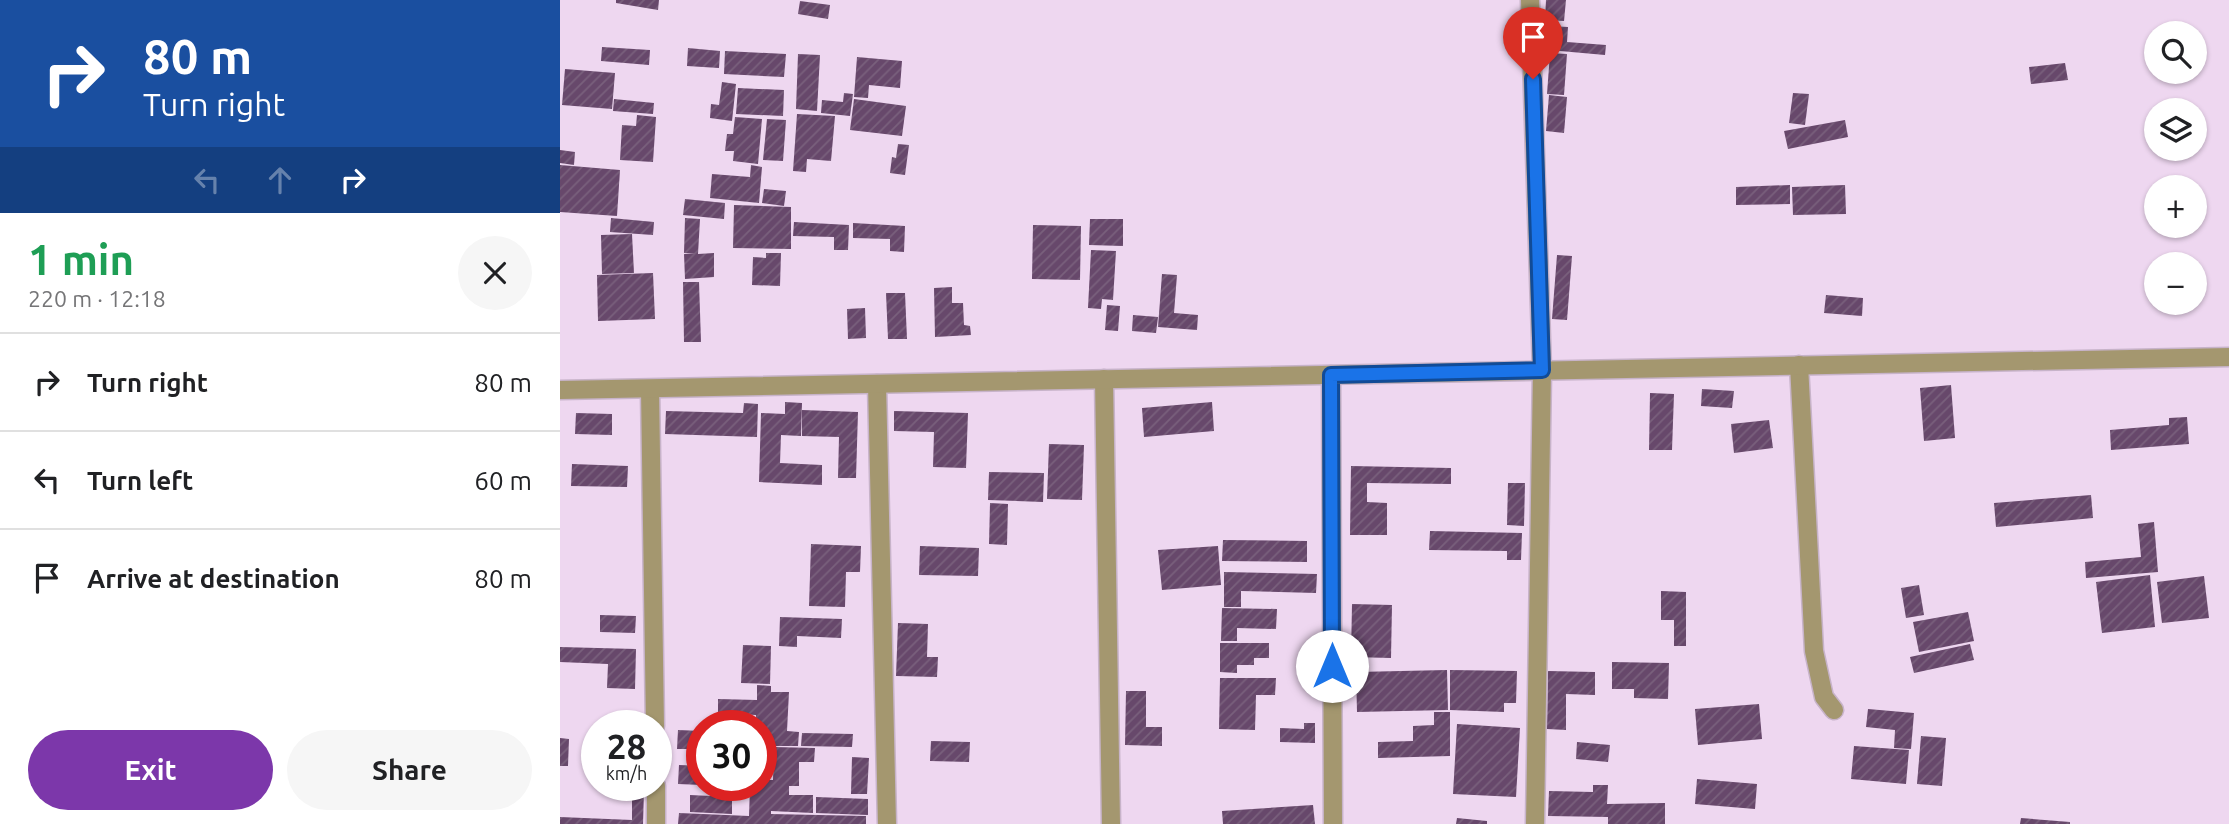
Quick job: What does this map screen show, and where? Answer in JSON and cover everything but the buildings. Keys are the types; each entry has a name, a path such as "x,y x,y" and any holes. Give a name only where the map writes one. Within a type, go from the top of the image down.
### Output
{"street":[{"path":"1530,0 1542,370 1535,824"},
{"path":"560,390 2229,357"},
{"path":"1799,365 1814,651 1824,697 1834,710"},
{"path":"1331,375 1333,824"},
{"path":"1104,379 1111,824"},
{"path":"877,384 887,824"},
{"path":"650,389 655,710"},
{"path":"656,801 656,824"}],"route":[{"path":"1332,666 1331,375 1542,370 1533,79"}]}
